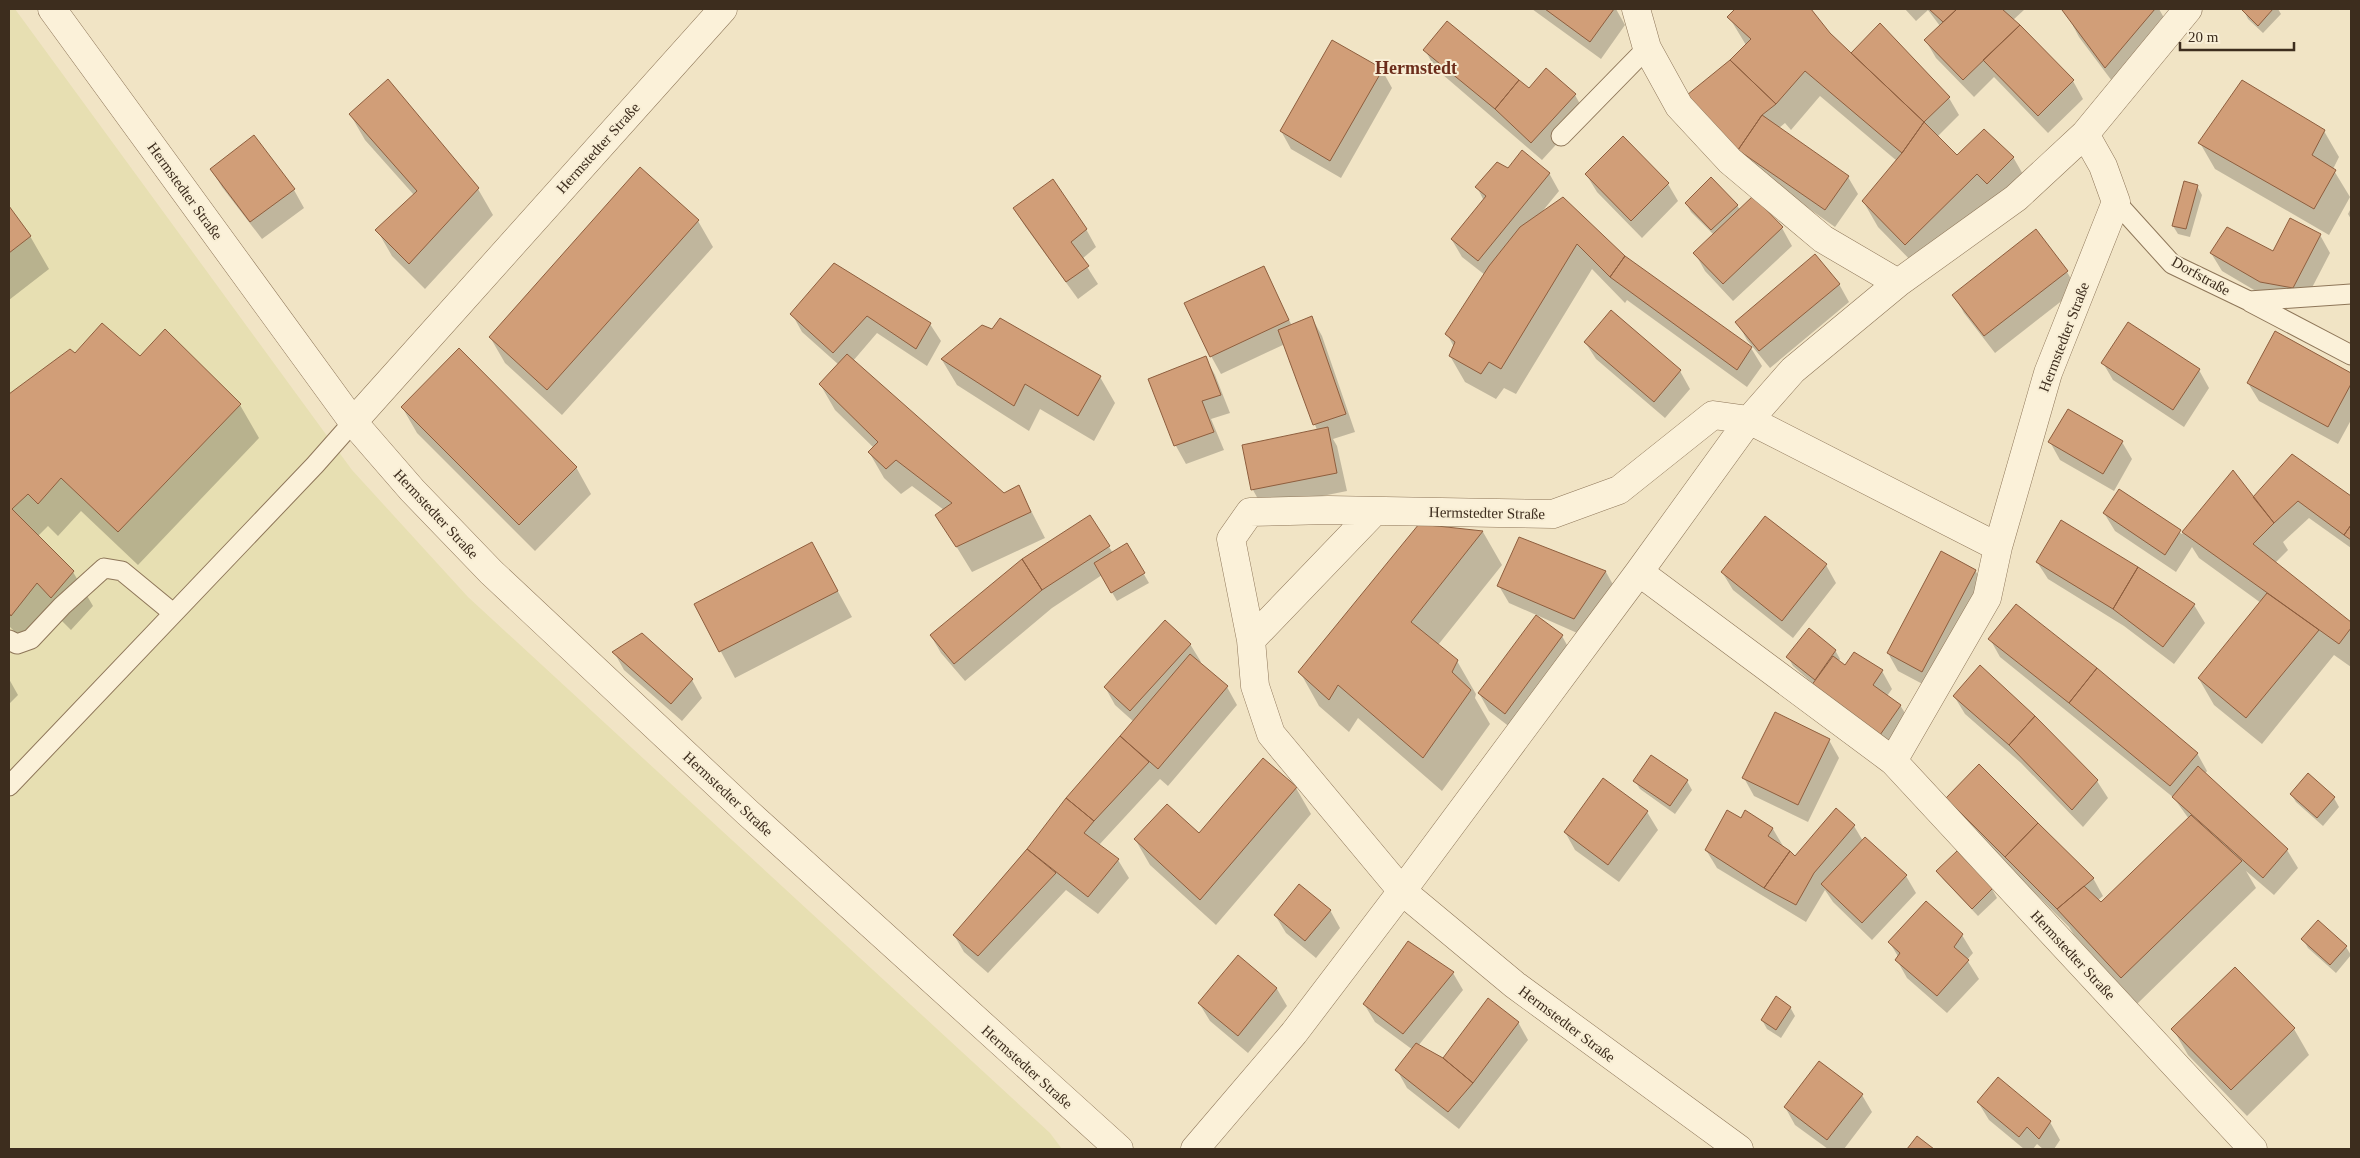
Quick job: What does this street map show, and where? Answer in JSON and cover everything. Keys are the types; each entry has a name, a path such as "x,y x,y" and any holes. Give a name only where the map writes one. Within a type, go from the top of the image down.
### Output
{"street":[{"name":"Hermstedter Straße","path":"52,9 353,422 412,490 490,572 746,812 1119,1149"},
{"name":"Hermstedter Straße","path":"353,422 724,9"},
{"path":"1636,9 1647,48 1679,106 1730,161 1823,239 1898,283"},
{"path":"1195,1149 1294,1033 1402,891 1640,572 1749,420 1793,370 1898,283 2016,198 2085,134 2188,9"},
{"path":"2085,134 2103,166 2116,202"},
{"name":"Hermstedter Straße","path":"1893,760 1987,598 1998,547 2048,373 2116,202"},
{"name":"Hermstedter Straße","path":"1739,1149 1515,985 1402,891 1271,734 1255,686 1251,640 1231,539 1250,512 1328,510 1553,514 1619,490 1713,415 1749,420 1998,547"},
{"path":"1251,640 1374,512"},
{"name":"Hermstedter Straße","path":"1640,572 1893,760 2253,1149"}],"lane":[{"path":"1561,136 1647,48"},
{"name":"Dorfstraße","path":"2116,202 2172,264 2249,301 2351,355"},
{"name":"Dorfstraße","path":"2249,301 2351,294"},
{"path":"9,786 315,465 353,422"},
{"path":"9,640 17,644 31,639 62,606 104,568 122,570 173,613"}],"shaded area":[{"path":"9,9 15,9 352,470 468,597 1050,1133 1062,1149 9,1149"}],"building":[{"path":"1545,9 1614,9 1590,42"},
{"path":"1735,9 1811,9 1830,33 1924,122 1902,153 1805,71 1776,104 1730,60 1751,39 1727,17"},
{"path":"1929,9 1957,9 1943,22"},
{"path":"1957,9 2002,9 2020,25 1963,80 1924,40"},
{"path":"2155,9 2105,68 2062,10"},
{"path":"2273,9 2258,26 2242,10"},
{"path":"1447,21 1519,80 1495,109 1423,50"},
{"path":"1880,23 1950,97 1924,122 1851,53"},
{"path":"2020,25 2074,80 2038,116 1983,60"},
{"path":"1332,40 1383,69 1330,161 1280,131"},
{"path":"1730,60 1776,104 1762,115 1738,150 1687,95"},
{"path":"1546,68 1576,94 1531,143 1495,109 1519,80 1529,88"},
{"path":"388,79 479,188 409,264 375,230 417,191 349,114"},
{"path":"2242,80 2325,130 2312,155 2336,170 2314,209 2198,143"},
{"path":"1762,115 1849,176 1825,210 1738,150"},
{"path":"1924,122 1957,155 1984,129 2014,157 1987,184 1977,174 1905,245 1862,201 1902,153"},
{"path":"254,135 295,189 250,222 210,169"},
{"path":"1623,136 1669,183 1631,221 1585,174"},
{"path":"1522,150 1550,173 1478,261 1451,239 1486,196 1475,187 1497,162 1508,168"},
{"path":"640,167 699,220 547,390 489,337"},
{"path":"1711,177 1738,205 1711,230 1685,203"},
{"path":"1053,179 1087,229 1071,242 1089,266 1066,282 1013,208"},
{"path":"2184,181 2198,185 2186,229 2172,226"},
{"path":"1753,196 1783,227 1723,284 1693,253"},
{"path":"1563,197 1625,256 1610,277 1577,244 1501,369 1489,362 1481,374 1449,356 1455,342 1445,334 1489,266 1520,227"},
{"path":"9,206 31,236 9,253"},
{"path":"2290,218 2321,234 2293,288 2260,282 2210,253 2227,227 2273,251"},
{"path":"2036,229 2068,271 1984,336 1952,295"},
{"path":"1815,254 1840,284 1759,351 1735,322"},
{"path":"1625,256 1752,347 1737,370 1610,277"},
{"path":"834,263 931,323 916,349 867,316 833,353 790,314"},
{"path":"1264,266 1289,320 1210,357 1184,303"},
{"path":"1611,310 1681,370 1654,402 1584,342"},
{"path":"1312,316 1346,414 1313,425 1278,330"},
{"path":"1000,318 1101,376 1078,416 1025,384 1014,406 941,359 982,325 992,329"},
{"path":"2128,322 2200,369 2173,410 2101,363"},
{"path":"102,323 140,356 165,329 241,404 118,532 61,478 38,504 28,494 12,509 74,571 51,598 37,583 11,616 9,613 9,394 70,349 75,353"},
{"path":"2275,331 2351,373 2351,384 2328,427 2247,383"},
{"path":"459,348 577,467 519,525 401,407"},
{"path":"847,354 1004,493 1019,485 1031,512 956,547 935,515 952,503 896,460 886,469 868,452 878,442 819,384"},
{"path":"1206,356 1221,395 1202,401 1214,432 1174,446 1148,379"},
{"path":"2068,409 2123,441 2103,474 2048,442"},
{"path":"1328,427 1337,473 1251,490 1242,445"},
{"path":"2292,454 2351,496 2351,525 2344,535 2298,501 2274,523 2253,497"},
{"path":"2233,470 2274,523 2253,544 2351,622 2351,628 2339,644 2182,532"},
{"path":"2119,489 2181,530 2165,555 2103,513"},
{"path":"1090,515 1110,546 1042,590 1022,559"},
{"path":"1765,516 1827,564 1782,621 1721,572"},
{"path":"2061,520 2138,567 2113,609 2036,562"},
{"path":"1419,524 1483,531 1411,622 1458,660 1452,672 1471,690 1423,758 1338,685 1329,700 1298,672"},
{"path":"2351,525 2351,540 2344,535"},
{"path":"1519,537 1606,571 1574,619 1497,586"},
{"path":"812,542 838,591 719,652 694,604"},
{"path":"1127,543 1145,573 1111,593 1094,563"},
{"path":"1941,551 1976,570 1922,672 1887,653"},
{"path":"1022,559 1042,590 954,664 930,635"},
{"path":"2138,567 2195,604 2163,647 2113,609"},
{"path":"2267,593 2319,630 2246,718 2198,678"},
{"path":"2016,604 2097,668 2069,703 1988,639"},
{"path":"1536,615 1563,635 1505,714 1478,693"},
{"path":"1165,620 1191,644 1130,711 1104,687"},
{"path":"1809,628 1836,650 1815,680 1786,657"},
{"path":"642,633 693,679 671,704 612,652"},
{"path":"1854,652 1883,670 1873,685 1901,705 1880,735 1811,686 1833,656 1845,665"},
{"path":"1190,654 1228,686 1158,769 1120,736"},
{"path":"1980,665 2035,716 2009,745 1953,696"},
{"path":"2097,668 2198,753 2170,786 2069,703"},
{"path":"1775,712 1830,739 1798,805 1742,778"},
{"path":"2035,716 2098,780 2072,810 2009,745"},
{"path":"1120,736 1149,762 1094,821 1066,798"},
{"path":"1651,755 1688,780 1670,806 1633,781"},
{"path":"1263,758 1297,787 1200,900 1134,839 1167,804 1199,833"},
{"path":"1979,764 2038,823 2005,857 1946,798"},
{"path":"2198,766 2288,849 2263,878 2172,797"},
{"path":"2308,773 2335,797 2317,818 2290,794"},
{"path":"1603,778 1648,811 1608,865 1564,832"},
{"path":"1066,798 1094,821 1084,833 1119,859 1088,897 1027,849"},
{"path":"1836,808 1855,825 1814,873 1796,905 1764,888 1790,851 1795,856"},
{"path":"1727,810 1741,818 1745,810 1773,828 1768,836 1790,851 1764,888 1705,850"},
{"path":"2191,815 2242,861 2121,978 2057,909 2084,886 2101,902"},
{"path":"2038,823 2094,878 2057,909 2005,857"},
{"path":"1865,837 1907,875 1862,923 1821,884"},
{"path":"1027,849 1056,873 978,956 953,935"},
{"path":"1957,851 1993,888 1972,909 1936,871"},
{"path":"1299,884 1331,910 1305,941 1274,915"},
{"path":"1926,901 1963,934 1954,947 1969,960 1937,996 1895,960 1900,953 1888,942"},
{"path":"2318,920 2347,946 2330,965 2301,939"},
{"path":"1408,941 1454,972 1403,1034 1363,1004"},
{"path":"1238,955 1277,988 1238,1036 1198,1003"},
{"path":"2235,967 2295,1028 2231,1090 2171,1029"},
{"path":"1776,996 1791,1007 1776,1030 1761,1020"},
{"path":"1488,998 1519,1022 1473,1083 1443,1058"},
{"path":"1416,1043 1443,1058 1473,1083 1448,1112 1395,1070"},
{"path":"1819,1061 1863,1094 1827,1140 1784,1107"},
{"path":"1998,1077 2051,1121 2039,1139 2027,1127 2019,1137 1977,1102"},
{"path":"1917,1136 1934,1149 1907,1149"}],"district":[{"name":"Hermstedt","path":"1416,68"}]}
